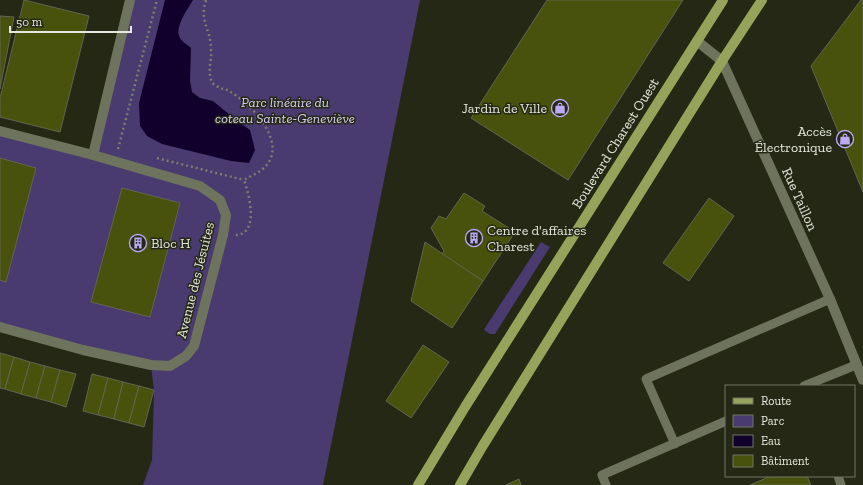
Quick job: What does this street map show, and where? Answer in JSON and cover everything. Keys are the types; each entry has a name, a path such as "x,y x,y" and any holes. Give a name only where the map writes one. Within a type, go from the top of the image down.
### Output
{"main road":[{"name":"Boulevard Charest Ouest","path":"418,485 465,407 722,0"},
{"path":"460,485 482,447 722,61 762,0"}],"street":[{"path":"93,155 130,0"},
{"name":"Rue Taillon","path":"697,41 722,61 830,299 863,380"},
{"name":"Avenue des Jésuites","path":"0,131 93,155 200,186 220,200 226,215 223,235 194,346 186,356 170,366 151,365 83,350 0,327"}],"lane":[{"path":"674,444 646,379 830,299"},
{"path":"806,385 856,365"},
{"path":"606,485 602,475 725,421"}],"path":[{"path":"118,149 157,0"},
{"path":"155,158 244,180 265,167 271,156 272,145 269,132 264,122 228,90 220,88 212,83 209,66 212,50 203,17 203,9 206,0"},
{"path":"95,143 125,150"},
{"path":"223,235 240,235 247,231 251,222 248,193 244,180"}],"green space":[{"name":"Parc linéaire du coteau Sainte-Geneviève","path":"130,0 420,0 323,485 143,485 152,460 154,391 151,365 0,327 0,132 93,155"},
{"path":"541,242 550,247 495,334 490,334 484,330 485,328"}],"water":[{"path":"165,0 193,0 182,18 179,29 180,38 191,48 190,81 192,92 200,98 213,101 250,130 255,150 249,163 231,161 162,144 147,136 140,126 139,103"}],"building":[{"path":"24,0 89,16 60,132 0,117 0,98"},
{"path":"547,0 683,0 568,180 471,118"},
{"path":"861,0 863,0 863,192 811,66"},
{"path":"0,16 14,17 0,89"},
{"path":"0,158 36,168 6,282 0,280"},
{"name":"Bloc H","path":"122,188 180,203 150,317 91,302"},
{"name":"Centre d'affaires Charest","path":"464,193 485,206 482,211 515,232 483,281 442,254 444,251 431,228 439,216 446,219"},
{"path":"709,198 734,216 689,281 663,263"},
{"path":"425,242 483,281 452,328 411,301"},
{"path":"423,345 449,362 411,418 386,401"},
{"path":"0,353 14,357 5,389 0,388"},
{"path":"14,357 30,362 21,394 5,389"},
{"path":"30,362 45,366 36,398 21,394"},
{"path":"45,366 60,370 51,402 36,398"},
{"path":"60,370 76,374 66,407 51,402"},
{"path":"92,374 108,378 98,415 83,411"},
{"path":"108,378 123,382 114,419 98,415"},
{"path":"123,382 139,386 129,423 114,419"},
{"path":"139,386 154,390 144,427 129,423"},
{"path":"769,477 807,477 811,485 750,485"},
{"path":"519,479 521,485 506,485"}],"place":[{"name":"Jardin de Ville","path":"560,108"},
{"name":"Accès Électronique","path":"845,139"},
{"name":"Centre d'affaires Charest","path":"474,238"},
{"name":"Bloc H","path":"138,243"}]}
